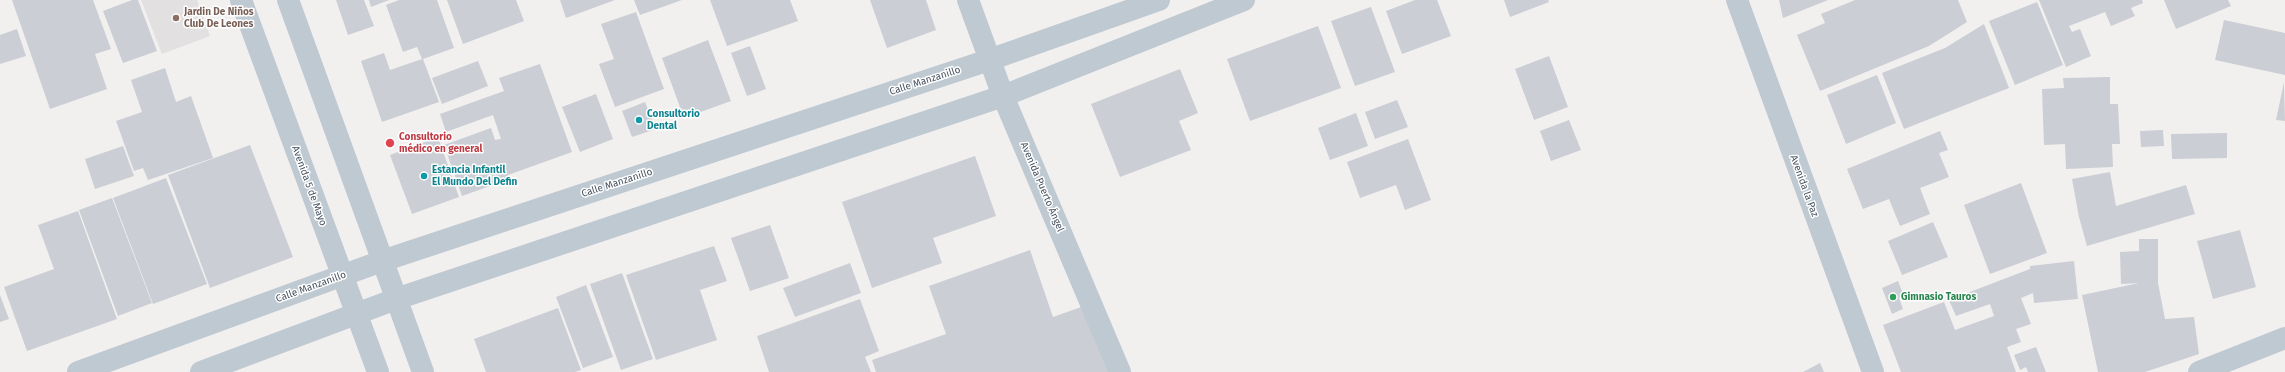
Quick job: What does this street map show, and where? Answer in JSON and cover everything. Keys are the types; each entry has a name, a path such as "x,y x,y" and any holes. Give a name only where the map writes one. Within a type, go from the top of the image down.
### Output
{"street":[{"name":"Avenida 5 de Mayo","path":"241,0 378,372"},
{"path":"288,0 423,372"},
{"name":"Avenida Puerto Ángel","path":"968,0 1003,96 1120,372"},
{"name":"Calle Manzanillo","path":"78,372 382,261 989,60 1159,0"},
{"path":"201,372 396,299 1003,96 1244,0"},
{"name":"Avenida la Paz","path":"1737,0 1873,372"},
{"path":"2199,372 2285,338"}],"shaded area":[{"name":"Jardin De Niños Club De Leones","path":"141,0 197,0 210,36 162,54"}],"building":[{"path":"12,0 93,0 111,49 95,54 107,89 50,109"},
{"path":"132,0 138,0 157,51 123,63 103,11"},
{"path":"336,0 364,0 374,26 348,35"},
{"path":"369,0 389,0 371,7"},
{"path":"399,0 437,0 454,48 423,59 439,102 382,122 361,61 384,53 390,70 422,59 417,47 403,52 386,5"},
{"path":"447,0 516,0 524,21 463,44"},
{"path":"560,0 615,0 566,18"},
{"path":"634,0 682,0 640,15"},
{"path":"710,0 790,0 798,21 727,46"},
{"path":"870,0 926,0 936,30 887,48"},
{"path":"1415,0 1437,0 1451,36 1402,54 1386,11"},
{"path":"1504,0 1548,0 1549,2 1510,17"},
{"path":"1779,0 1828,0 1783,18"},
{"path":"1855,0 1958,0 1967,22 1929,46 1820,91 1797,35 1825,23 1821,14"},
{"path":"2039,0 2142,0 2143,3 2131,8 2135,16 2111,26 2105,12 2069,26 2072,32 2080,29 2091,56 2066,67"},
{"path":"2164,0 2228,0 2231,6 2176,29"},
{"path":"2037,2 2063,65 2015,85 1989,21"},
{"path":"1371,7 1395,72 1355,86 1331,21"},
{"path":"636,12 664,89 615,107 599,64 614,59 601,24"},
{"path":"2224,20 2285,33 2285,75 2215,60"},
{"path":"1984,24 2009,88 1904,129 1882,73 1945,48"},
{"path":"1318,26 1341,88 1250,121 1227,59"},
{"path":"17,29 26,56 0,64 0,35"},
{"path":"708,40 731,101 684,118 662,58"},
{"path":"750,46 766,89 747,96 731,53"},
{"path":"1549,56 1568,107 1534,120 1515,69"},
{"path":"478,61 488,86 442,104 432,78"},
{"path":"540,64 572,152 508,175 510,179 462,196 444,145 491,128 495,140 501,139 493,115 446,132 440,114 504,91 499,78"},
{"path":"165,68 176,102 191,96 213,158 148,180 143,168 134,171 116,121 142,112 131,80"},
{"path":"1180,69 1198,113 1179,121 1191,150 1120,177 1091,104"},
{"path":"1877,75 1896,123 1846,144 1827,95"},
{"path":"2110,77 2110,104 2118,104 2120,144 2112,144 2113,167 2066,169 2065,144 2044,145 2042,89 2064,88 2063,78"},
{"path":"2284,82 2285,121 2276,120"},
{"path":"596,94 613,139 580,152 562,107"},
{"path":"1397,100 1408,127 1375,139 1365,112"},
{"name":"Consultorio Dental","path":"645,102 656,129 632,137 622,111"},
{"path":"1356,113 1368,146 1330,160 1318,128"},
{"path":"1569,120 1581,150 1551,161 1540,131"},
{"path":"2163,130 2164,146 2141,147 2140,131"},
{"path":"1940,131 1948,150 1939,153 1949,177 1920,188 1930,214 1900,226 1889,199 1863,209 1847,169"},
{"path":"2227,133 2227,158 2172,159 2171,134"},
{"name":"Estancia Infantil El Mundo Del Defin","path":"438,137 459,197 412,214 390,155"},
{"path":"1408,139 1431,200 1405,210 1396,185 1360,198 1347,162"},
{"path":"250,145 293,257 210,288 168,175"},
{"path":"123,146 134,176 95,189 85,159"},
{"path":"975,156 996,216 933,238 942,263 872,288 842,202"},
{"path":"2110,172 2116,206 2186,185 2195,214 2087,246 2079,217 2072,179"},
{"path":"166,178 207,284 153,304 113,198"},
{"path":"2021,183 2047,253 1990,274 1964,205"},
{"path":"112,198 152,303 118,316 79,210"},
{"path":"78,211 117,319 27,351 4,287 54,269 38,225"},
{"path":"1933,222 1948,257 1902,275 1888,241"},
{"path":"770,225 789,278 750,291 731,238"},
{"path":"2240,230 2256,287 2213,299 2197,241"},
{"path":"2139,239 2158,239 2158,283 2165,319 2194,317 2199,354 2145,372 2098,372 2082,295 2139,283 2121,284 2120,252 2139,251"},
{"path":"714,246 727,281 700,290 717,340 656,360 626,275"},
{"path":"1030,250 1053,317 1087,305 1111,372 876,372 872,360 946,334 929,286"},
{"path":"2074,261 2078,299 2034,303 2033,293 2021,298 2031,324 2016,329 2021,342 2007,347 2016,372 1901,372 1883,325 1944,302 1955,330 1994,316 1990,304 1956,316 1949,300 2030,269 2030,266"},
{"path":"850,263 861,293 795,317 783,288"},
{"path":"622,273 653,359 621,370 590,284"},
{"name":"Gimnasio Tauros","path":"1898,281 1904,296 1899,298 1903,309 1892,314 1882,288"},
{"path":"586,285 613,357 583,368 556,297"},
{"path":"0,295 9,319 0,322"},
{"path":"860,299 879,351 865,357 871,372 769,372 757,336"},
{"path":"558,308 581,370 575,372 486,372 474,339"},
{"path":"2036,347 2046,372 2028,372 2026,367 2020,370 2014,355"},
{"path":"1820,363 1824,372 1803,372"}],"place":[{"name":"Jardin De Niños Club De Leones","path":"176,18"},
{"name":"Consultorio Dental","path":"639,120"},
{"name":"Consultorio médico en general","path":"390,143"},
{"name":"Estancia Infantil El Mundo Del Defin","path":"424,176"},
{"name":"Gimnasio Tauros","path":"1893,297"}]}
